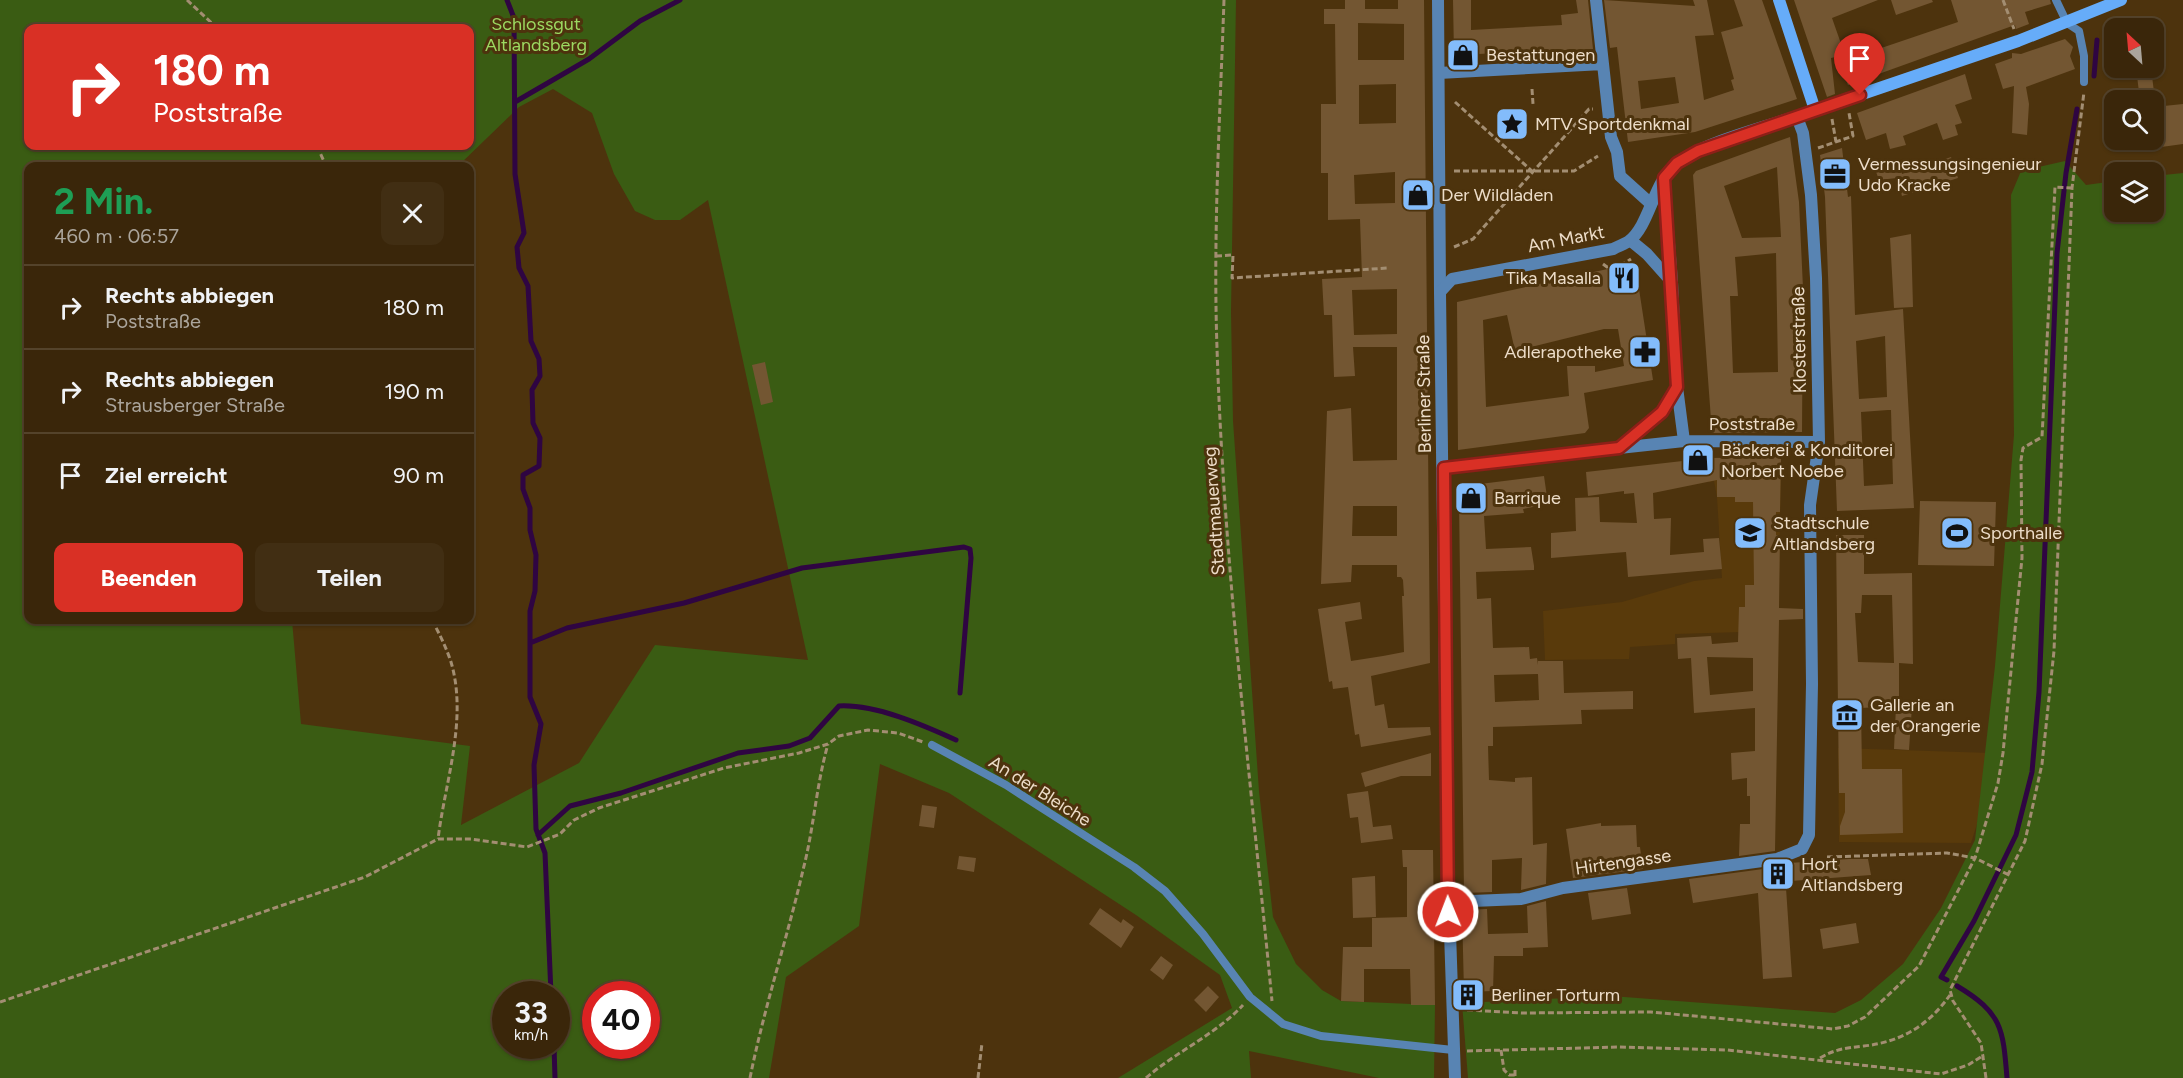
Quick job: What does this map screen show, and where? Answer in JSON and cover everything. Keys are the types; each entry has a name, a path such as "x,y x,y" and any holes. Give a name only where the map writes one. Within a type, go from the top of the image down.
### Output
{"main road":[{"path":"1779,0 1815,110 2018,41 2121,0"}],"street":[{"name":"Berliner Straße","path":"1438,0 1448,902 1451,1003 1458,1051 1455,1078"},
{"path":"1596,0 1611,137 1617,152 1620,176 1650,203"},
{"path":"1439,73 1603,64"},
{"name":"Am Markt","path":"1440,292 1452,279 1613,249 1630,240 1639,228 1664,178 1677,163 1698,151 1815,110"},
{"name":"Klosterstraße","path":"1797,117 1805,153 1816,278 1819,442 1810,492 1809,835 1802,849"},
{"name":"Poststraße","path":"1664,178 1677,387 1684,441"},
{"path":"1630,240 1647,254 1672,282"},
{"path":"1619,448 1662,412 1677,387"},
{"name":"Poststraße","path":"1444,468 1684,441 1819,442"},
{"name":"Hirtengasse","path":"1448,902 1521,898 1563,888 1777,859 1802,849"}],"lane":[{"path":"2056,0 2067,23 2079,31 2084,56 2084,82"},
{"name":"An der Bleiche","path":"932,745 1006,785 1134,867 1158,885 1203,934 1250,997 1283,1024 1321,1036 1458,1051"}],"path":[{"path":"187,0 213,24"},
{"name":"Stadtmauerweg","path":"1224,0 1216,255 1218,360 1241,702 1274,1018"},
{"path":"2004,0 2018,41"},
{"path":"1986,1078 1984,1055 1975,1031 1950,995 1950,985 2025,841 2042,765 2054,651 2072,188 2084,82"},
{"path":"1532,89 1533,104"},
{"path":"1455,102 1532,171"},
{"path":"1454,247 1473,239 1589,109 1593,109"},
{"path":"1805,153 1853,136 1849,113"},
{"path":"1832,119 1836,142"},
{"path":"1440,171 1574,171 1598,156"},
{"path":"1462,1010 1522,1013 1651,1012 1833,1029 1848,1026 1865,1017 1919,966 1975,858 1998,783 2022,558 2021,460 2023,448 2042,437 2055,187 2072,188"},
{"path":"1216,255 1233,255 1232,278 1388,268"},
{"path":"1607,267 1632,259"},
{"path":"434,624 451,663 457,706 452,759 438,839"},
{"path":"0,1002 364,877 438,839 471,839 527,847 560,834 574,820 599,808 724,768 799,753 828,744 839,736 868,730 898,733 932,745"},
{"path":"750,1078 803,871 814,822 817,784 828,744"},
{"path":"1827,857 1947,853 1975,858 2009,875"},
{"path":"1819,1058 1836,1048 1890,1042 1909,1034 1927,1022 1950,995"},
{"path":"1146,1078 1175,1055 1224,1025 1250,997"},
{"path":"978,1078 982,1043"},
{"path":"1458,1051 1675,1048 1758,1052 1941,1074 1956,1071 1984,1055"},
{"path":"1501,1050 1504,1070 1509,1075 1515,1074"},
{"path":"1941,1074 1946,1078"}],"shaded area":[{"name":"Stadtschule Altlandsberg","path":"1781,457 1778,642 1742,632 1675,634 1675,644 1630,647 1629,659 1545,660 1543,611 1622,602 1694,581 1722,578 1717,497 1714,481 1709,482 1708,458"},
{"path":"1838,748 1991,753 1988,789 1971,843 1839,842"}],"green space":[{"name":"Schlossgut Altlandsberg","path":"0,0 1236,0 1231,312 1233,421 1259,791 1273,917 1296,964 1322,990 1341,1001 1435,1005 1434,1078 1379,1078 1249,1051 1251,1078 1118,1078 1232,1008 1220,975 1136,915 949,793 880,764 859,926 786,977 769,1078 0,1078"},
{"path":"2065,161 2086,185 2104,183 2104,222 2164,222 2164,175 2183,173 2183,1078 1468,1078 1462,1003 1611,996 1835,1013 1861,1000 1903,964 1941,908 1975,840 1995,666 2014,435 2011,195 2021,171"}],"building":[{"path":"1345,0 1365,0 1365,9 1398,9 1398,0 1424,0 1430,663 1371,676 1375,706 1384,704 1388,728 1430,727 1431,735 1361,747 1359,734 1355,735 1348,687 1333,689 1332,681 1329,682 1318,609 1360,602 1362,619 1345,622 1351,661 1404,652 1402,596 1404,596 1403,580 1397,577 1397,565 1352,565 1351,582 1321,584 1327,411 1351,408 1353,461 1397,460 1397,347 1353,347 1355,376 1334,377 1332,315 1324,315 1322,279 1362,277 1360,219 1328,220 1328,173 1321,173 1321,104 1336,104 1335,24 1324,24 1324,9 1345,9","holes":["1358,23 1404,24 1404,60 1358,60","1396,84 1396,123 1359,124 1359,85","1395,172 1395,203 1355,204 1354,175","1397,289 1397,334 1354,335 1352,290","1353,506 1397,506 1397,536 1352,536"]},
{"path":"1453,0 1471,0 1471,30 1562,25 1561,15 1578,13 1576,0 1588,0 1593,49 1454,55"},
{"path":"1604,0 1695,6 1693,0 1707,0 1714,35 1695,36 1704,100 1734,90 1731,80 1734,79 1721,32 1743,26 1734,0 1762,0 1797,99 1695,132 1628,142 1617,47 1610,48","holes":["1675,77 1679,103 1641,109 1638,81"]},
{"path":"1794,0 1878,0 1832,18 1845,55 1831,58 1835,94 1827,97"},
{"path":"1891,0 1932,0 1933,2 1896,15"},
{"path":"1951,0 2050,0 2051,4 2025,12 2029,24 2016,29 2015,25 1848,85 1840,62 1958,22"},
{"path":"2065,39 2073,47 2070,56 2075,69 2026,87 2029,104 2027,135 2012,133 2014,86 2003,89 1995,64 2012,58 2012,53 2021,54"},
{"path":"1965,74 1972,99 1955,105 1962,123 1955,125 1958,135 1943,140 1937,123 1903,136 1906,145 1890,149 1886,133 1866,140 1857,113"},
{"path":"2137,78 2152,78 2154,90 2139,90"},
{"path":"2183,104 2183,144 2164,147 2164,106"},
{"path":"1790,137 1799,202 1803,288 1802,432 1712,433 1693,175 1696,171","holes":["1777,167 1781,237 1742,238 1724,186","1776,253 1778,372 1733,373 1730,296 1738,296 1735,257"]},
{"path":"1842,148 1848,197 1851,196 1855,315 1903,309 1914,508 1837,511 1825,197 1820,155","holes":["1885,336 1887,397 1859,399 1856,341","1891,410 1893,484 1864,486 1861,412"]},
{"path":"1951,157 1958,178 1902,196 1897,178 1879,180 1875,169 1900,162 1902,174"},
{"path":"1911,234 1913,307 1894,308 1890,238"},
{"path":"1635,263 1653,380 1584,393 1589,428 1585,433 1458,450 1457,302","holes":["1507,315 1515,351 1604,329 1618,329 1624,366 1595,372 1595,366 1567,366 1569,396 1486,407 1483,320"]},
{"path":"765,362 773,402 761,405 752,365"},
{"path":"1781,457 1780,512 1776,512 1776,535 1780,535 1779,608 1803,609 1803,619 1779,620 1775,851 1739,856 1740,824 1750,824 1750,796 1747,796 1747,778 1732,780 1731,753 1755,751 1755,708 1694,713 1691,658 1678,659 1677,638 1711,636 1712,644 1738,642 1739,607 1745,607 1745,585 1754,585 1753,502 1735,502 1735,497 1717,497 1717,480 1653,493 1654,519 1671,518 1670,555 1704,552 1703,539 1719,538 1722,569 1628,577 1626,552 1551,558 1551,533 1576,531 1575,498 1599,497 1600,522 1637,523 1634,493 1624,494 1624,491 1588,496 1586,472 1709,458","holes":["1707,657 1753,658 1753,691 1710,695"]},
{"path":"1544,476 1548,504 1523,509 1524,513 1484,516 1486,549 1531,547 1534,566 1534,570 1476,572 1477,599 1491,598 1493,648 1529,647 1530,659 1537,658 1538,665 1538,661 1563,661 1564,693 1633,691 1633,709 1581,710 1582,724 1493,727 1493,746 1488,746 1489,780 1515,782 1515,778 1532,777 1533,845 1547,843 1546,884 1521,890 1522,858 1492,860 1492,892 1464,893 1459,499 1472,485","holes":["1538,674 1539,700 1495,702 1494,675"]},
{"name":"Sporthalle","path":"1920,501 1996,502 1994,566 1918,565"},
{"path":"1836,535 1864,535 1864,574 1912,573 1913,664 1899,663 1899,706 1861,708 1862,769 1902,769 1903,833 1840,835 1840,826 1845,812 1845,793 1839,793","holes":["1862,595 1892,595 1894,663 1858,662 1855,613 1861,613"]},
{"path":"1896,706 1912,706 1909,750 1894,749"},
{"path":"1431,753 1431,776 1401,776 1365,787 1361,773"},
{"path":"1368,791 1373,827 1391,825 1393,839 1361,843 1358,817 1350,818 1347,794"},
{"path":"922,805 937,807 934,828 919,826"},
{"path":"1601,823 1601,826 1636,825 1637,847 1640,847 1643,869 1573,878 1566,829"},
{"path":"1402,850 1433,850 1435,1005 1411,1005 1410,969 1364,969 1364,1002 1341,1001 1343,947 1372,947 1372,918 1407,917 1407,867 1403,867"},
{"path":"959,856 976,858 974,872 957,869"},
{"path":"1868,859 1871,875 1791,881 1792,888 1786,888 1792,977 1763,979 1758,893 1693,903 1689,879 1778,867 1789,863"},
{"path":"1375,876 1376,917 1353,918 1352,878"},
{"path":"1627,888 1631,914 1592,920 1588,893"},
{"path":"1546,901 1548,947 1523,948 1523,956 1494,956 1493,991 1464,992 1462,910 1487,909 1488,934 1528,933 1527,906"},
{"path":"1100,908 1121,923 1123,919 1134,927 1121,948 1089,924"},
{"path":"1856,923 1859,943 1823,949 1820,929"},
{"path":"1161,956 1173,965 1163,980 1150,970"},
{"path":"1208,986 1219,997 1206,1012 1194,1000"}],"waterway":[{"path":"507,0 514,18 515,174 524,233 517,247 519,268 528,286 531,341 539,359 540,376 532,390 533,423 540,438 539,466 523,475 523,489 530,508 530,530 536,555 535,591 530,611 530,697 541,724 534,765 536,829 545,853 550,981"},
{"path":"515,102 589,59 640,21 680,0"},
{"path":"2094,76 2097,40"},
{"path":"1947,980 1941,977 1974,921 2016,835 2032,772 2039,692 2057,253 2066,173 2077,109"},
{"path":"530,643 567,628 684,603 802,568 964,547 970,549 971,558 960,693"},
{"path":"538,835 570,806 621,793 738,753 789,746 810,738 839,706 868,708 883,712 956,740"},
{"path":"1957,986 1983,1005 1997,1023 2004,1046 2007,1078"},
{"path":"554,1059 555,1078"}],"place":[{"name":"Bestattungen","path":"1463,55"},
{"name":"MTV Sportdenkmal","path":"1512,124"},
{"name":"Vermessungsingenieur Udo Kracke","path":"1835,174"},
{"name":"Der Wildladen","path":"1418,195"},
{"name":"Tika Masalla","path":"1624,278"},
{"name":"Adlerapotheke","path":"1645,352"},
{"name":"Bäckerei & Konditorei Norbert Noebe","path":"1698,460"},
{"name":"Barrique","path":"1471,498"},
{"name":"Stadtschule Altlandsberg","path":"1750,533"},
{"name":"Sporthalle","path":"1957,533"},
{"name":"Gallerie an der Orangerie","path":"1847,715"},
{"name":"Hort Altlandsberg","path":"1778,874"},
{"name":"Berliner Torturm","path":"1468,995"}],"route":[{"path":"1448,912 1444,675 1444,468 1619,448 1662,412 1677,387 1664,178 1677,163 1698,151 1860,95"}]}
